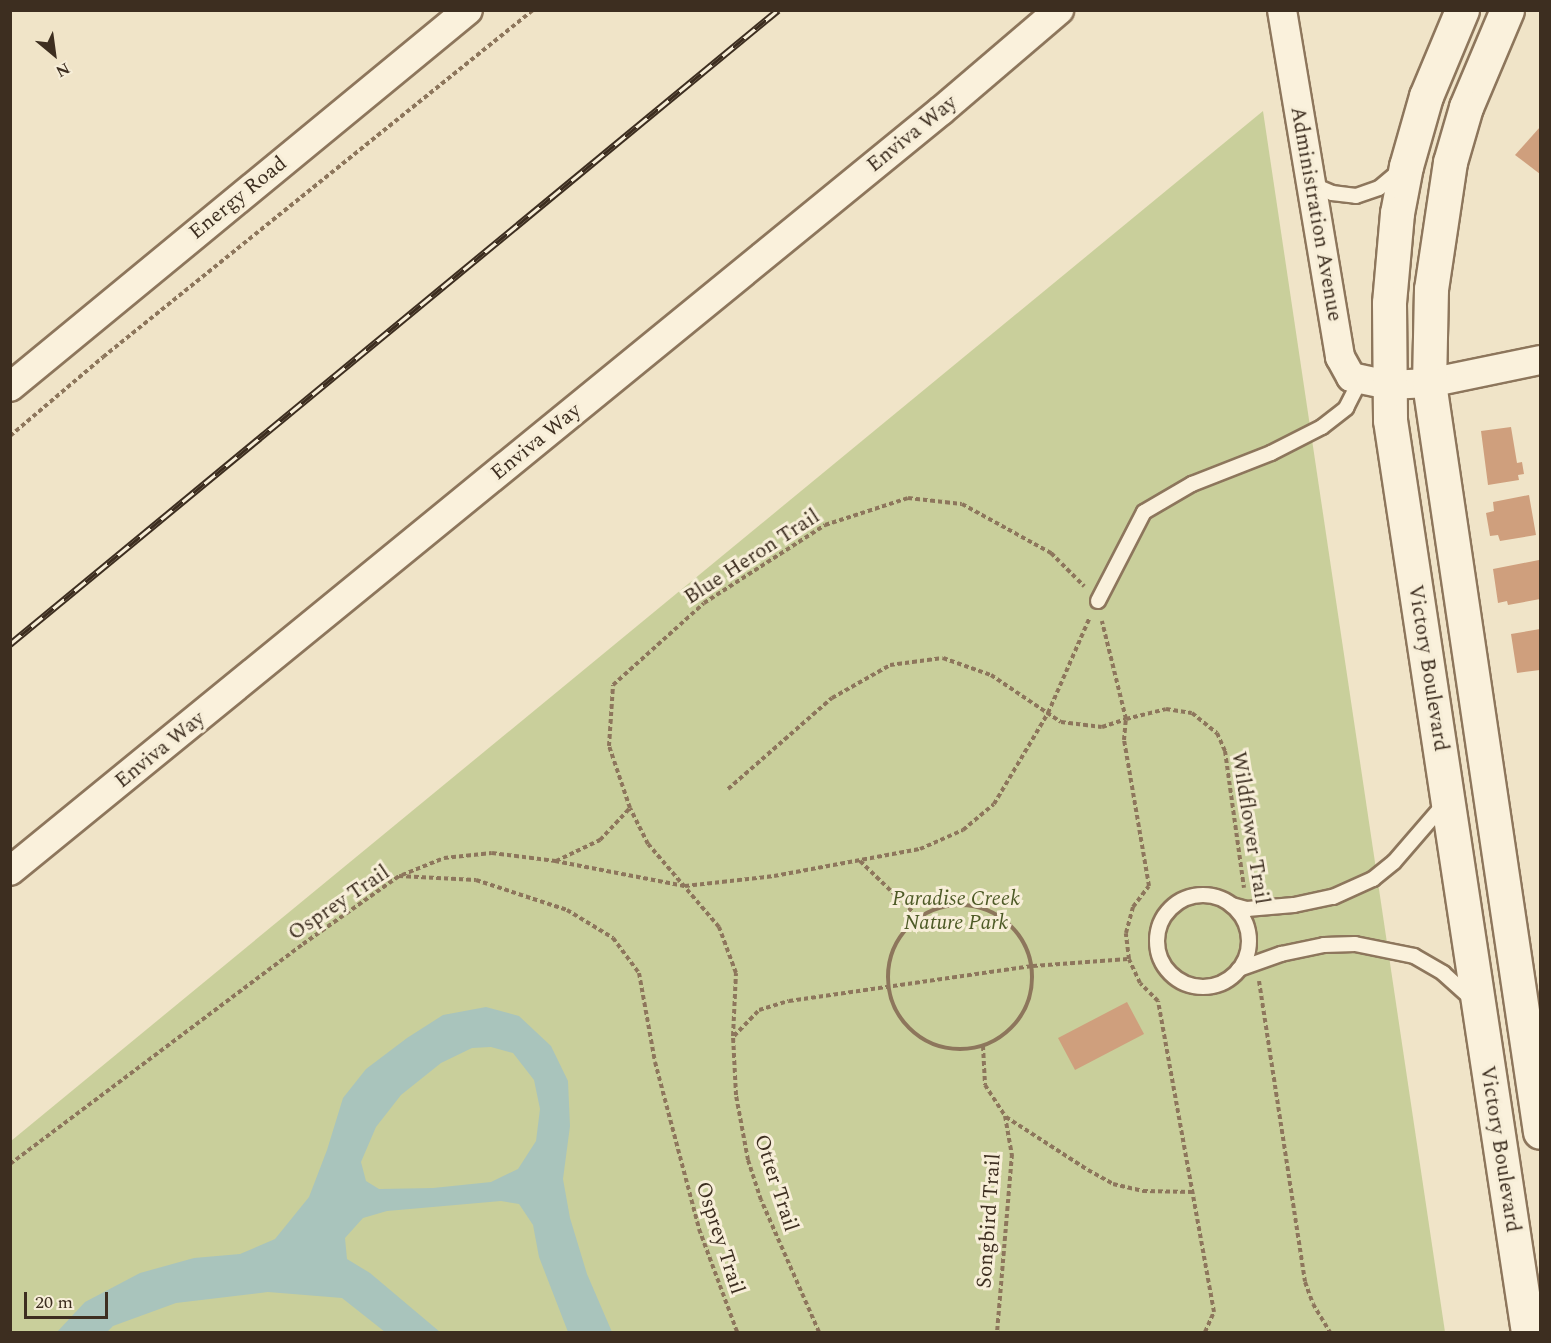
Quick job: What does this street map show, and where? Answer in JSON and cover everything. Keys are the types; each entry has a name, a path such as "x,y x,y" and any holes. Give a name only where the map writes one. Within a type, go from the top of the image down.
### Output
{"main road":[{"name":"Victory Boulevard","path":"1462,10 1426,96 1406,166 1397,213 1389,303 1375,382 1390,420 1478,1004 1531,1313"},
{"name":"Victory Boulevard","path":"1507,10 1466,107 1450,162 1431,289 1430,383 1540,1131"}],"street":[{"name":"Energy Road","path":"10,387 468,10"},
{"name":"Enviva Way","path":"10,871 923,125 1059,10"},
{"name":"Administration Avenue","path":"1282,10 1340,357 1351,377 1375,382"},
{"path":"1375,382 1430,383 1540,360"}],"lane":[{"path":"1311,184 1332,193 1356,195 1379,188 1406,166"},
{"path":"1098,601 1144,512 1192,484 1271,453 1322,427 1375,382"},
{"path":"1448,800 1394,862 1373,879 1333,897 1294,905 1247,909 1215,897 1197,895 1180,900 1162,920 1158,928 1157,946 1162,963 1174,977 1190,985 1212,986 1225,981 1239,969 1256,961 1324,945 1355,944 1385,948 1414,956 1443,974 1478,1004"},
{"path":"1232,905 1243,918 1249,936 1247,953 1239,969"}],"path":[{"path":"10,435 103,357 533,10"},
{"name":"Blue Heron Trail","path":"685,886 648,844 630,808 609,746 613,685 704,603 825,525 908,498 962,504 1051,553 1098,601"},
{"path":"399,876 444,858 492,853 555,861 685,886 774,876 920,849 963,830 994,804 1048,714 1098,601"},
{"path":"1098,601 1126,719 1124,740 1149,886 1133,907 1126,933 1129,959 1140,983 1158,1001 1214,1312 1205,1332"},
{"path":"728,789 832,698 890,665 943,658 991,675 1061,722 1102,727 1126,719"},
{"name":"Wildflower Trail","path":"1126,719 1166,709 1192,713 1217,733 1225,751 1305,1282 1313,1304 1330,1332"},
{"path":"555,861 600,840 630,808"},
{"path":"860,861 917,916"},
{"name":"Osprey Trail","path":"10,1164 294,951 399,876 476,880 567,910 613,938 639,973 655,1062 699,1229 737,1332"},
{"name":"Otter Trail","path":"685,886 719,927 736,973 733,1036 736,1095 748,1160 760,1200 819,1332"},
{"path":"950,904 979,906 1005,919 1024,940 1033,966 1031,996 1018,1021 997,1040 970,1049 941,1047 916,1035 897,1014 888,986 889,958 902,933 917,916 950,904"},
{"path":"733,1036 759,1010 789,1001 1033,966 1129,959"},
{"name":"Songbird Trail","path":"983,1046 985,1085 1005,1116 1012,1154 997,1332"},
{"path":"1005,1116 1113,1184 1143,1191 1193,1192"}],"green space":[{"name":"Paradise Creek Nature Park","path":"1263,111 1445,1332 11,1332 11,1141"}],"water":[{"path":"486,1007 519,1016 551,1046 568,1081 570,1126 563,1179 570,1218 587,1274 612,1332 568,1332 539,1257 533,1225 519,1204 501,1201 387,1211 363,1218 345,1238 347,1259 370,1273 440,1332 385,1332 342,1298 268,1292 176,1303 113,1326 107,1332 57,1332 85,1302 140,1273 194,1258 240,1254 275,1239 309,1197 343,1098 366,1069 407,1038 443,1015","holes":["491,1047 513,1053 534,1080 540,1109 536,1141 518,1169 491,1182 433,1188 379,1189 366,1181 361,1162 376,1127 401,1095 441,1063 472,1048"]}],"building":[{"path":"1540,127 1540,174 1515,155"},
{"path":"1511,427 1517,463 1522,462 1524,474 1518,475 1519,480 1488,485 1481,431"},
{"path":"1529,495 1536,535 1500,541 1498,535 1490,536 1486,513 1494,511 1493,502"},
{"path":"1539,560 1540,599 1508,605 1507,601 1498,603 1493,569"},
{"path":"1540,629 1540,670 1517,673 1511,634"},
{"path":"1127,1002 1144,1034 1075,1070 1058,1038"}],"railway":[{"path":"10,644 778,10"}]}
